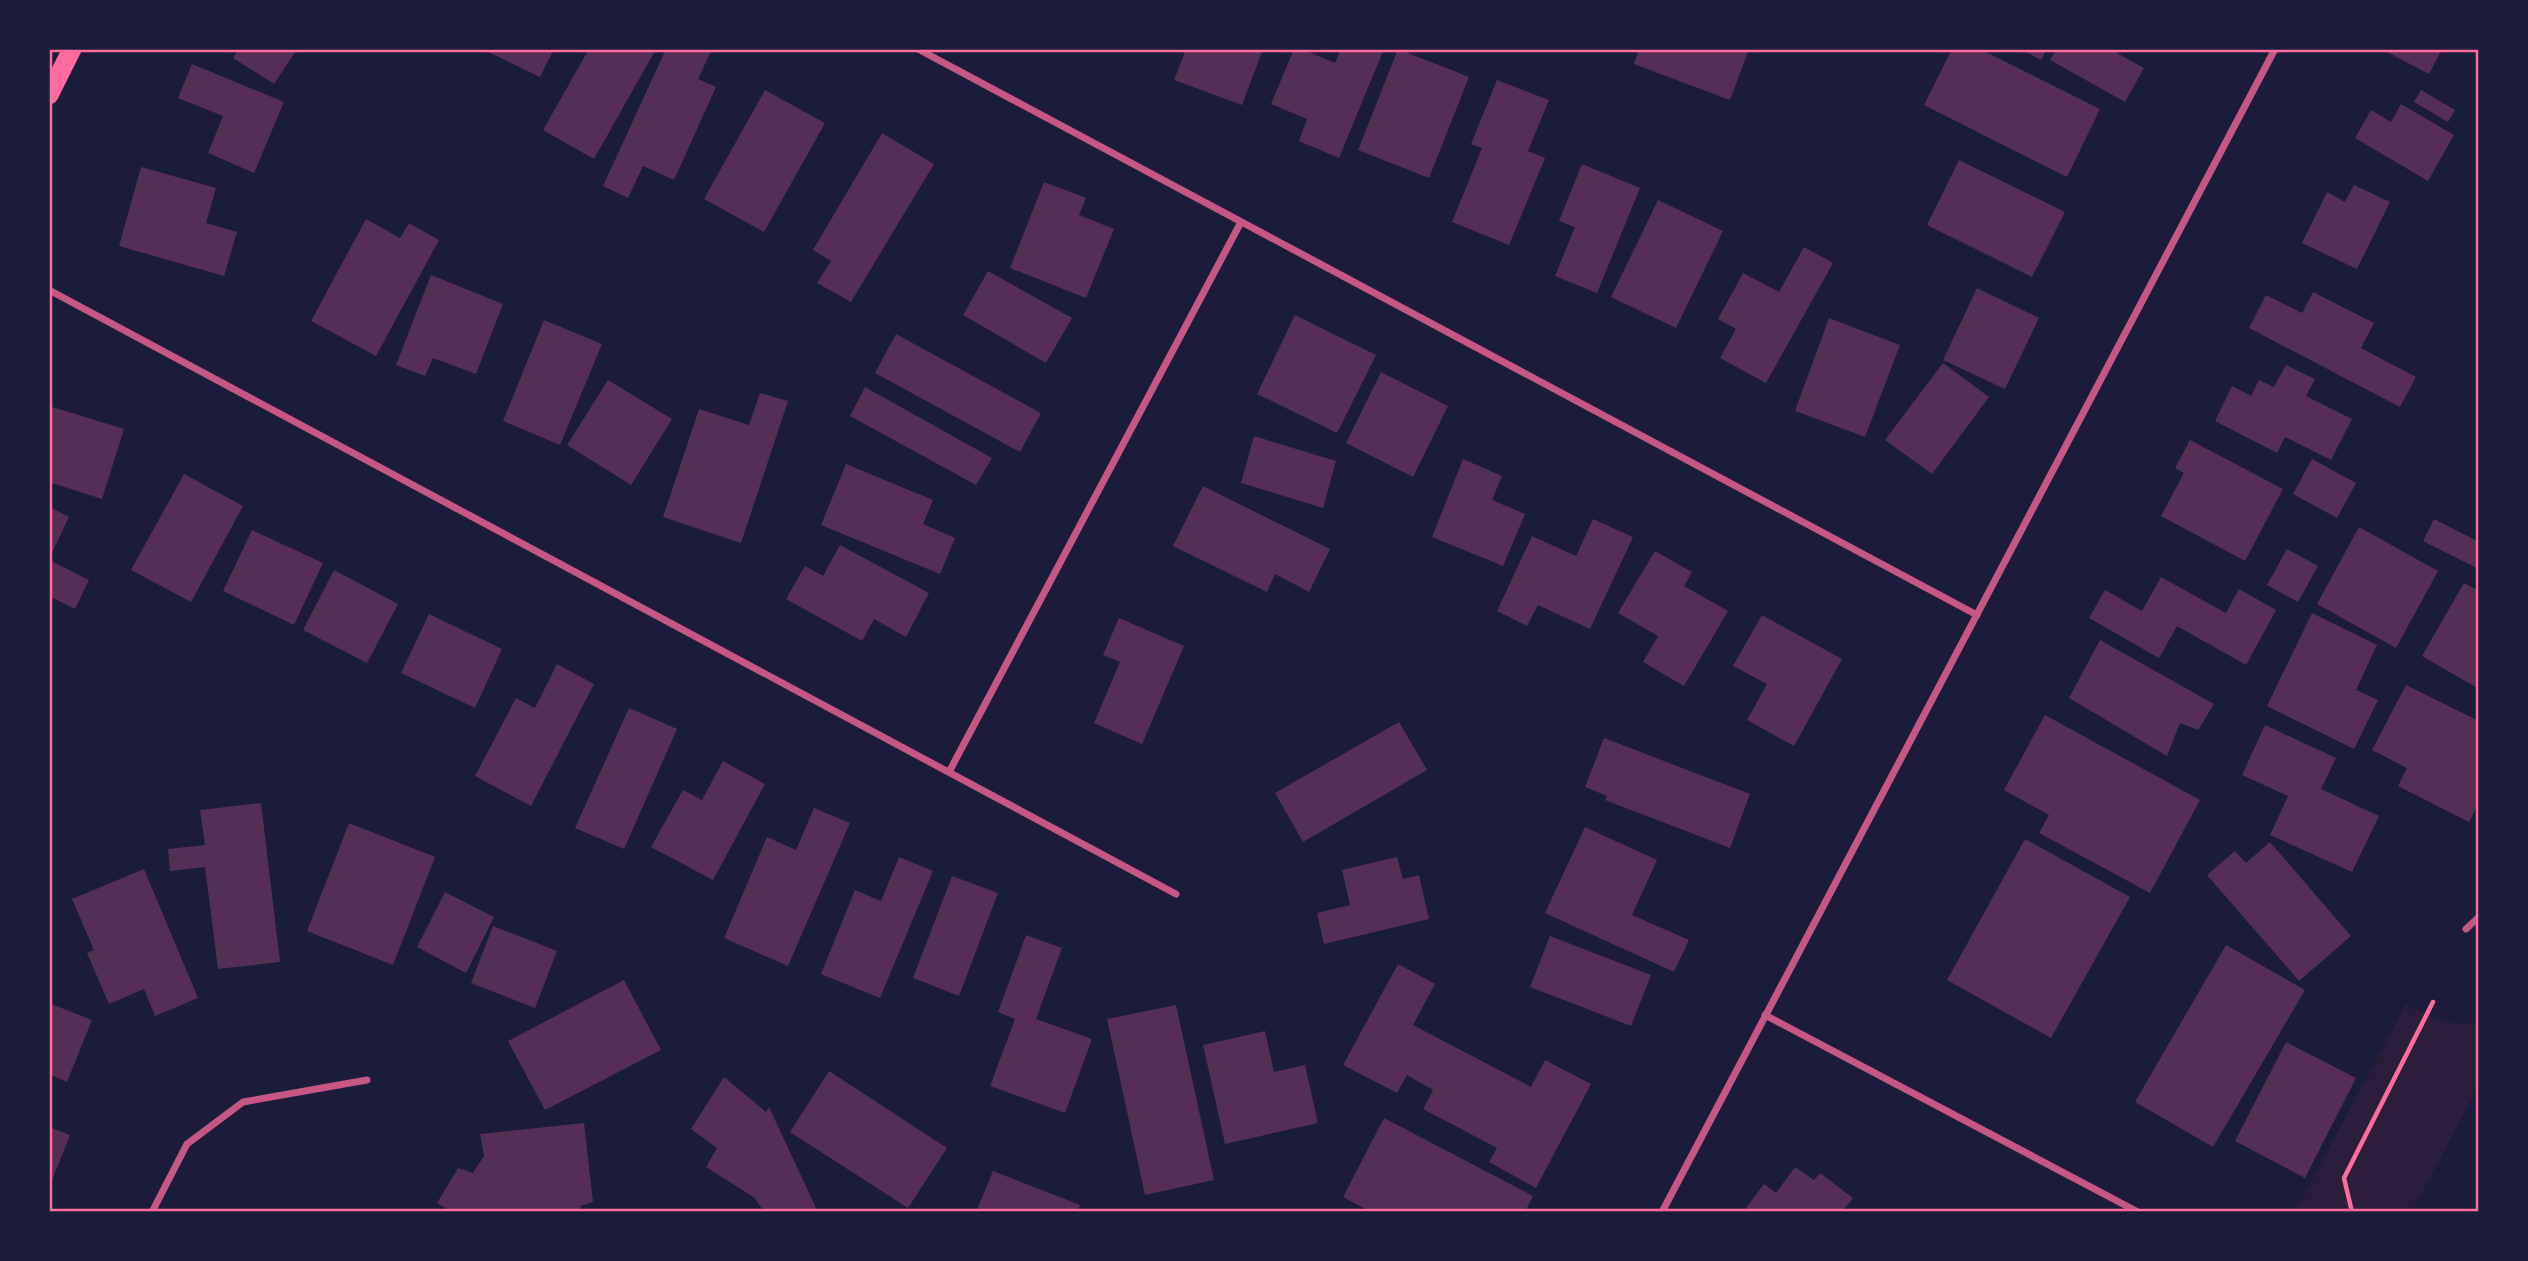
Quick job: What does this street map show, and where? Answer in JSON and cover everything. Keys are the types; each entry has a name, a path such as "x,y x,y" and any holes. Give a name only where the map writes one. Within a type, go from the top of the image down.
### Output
{"highway":[{"path":"49,94 72,49"}],"street":[{"path":"918,49 1977,615"},
{"path":"1662,1212 2275,49"},
{"path":"949,772 1241,222"},
{"path":"49,290 1176,894"},
{"path":"2466,929 2479,918"},
{"path":"1765,1015 2138,1212"},
{"path":"152,1212 187,1144 243,1102 367,1080"}],"path":[{"path":"2352,1212 2344,1178 2433,1002"}],"shaded area":[{"path":"2406,1004 2441,1020 2459,1024 2479,1022 2479,1085 2412,1212 2295,1212"}],"building":[{"path":"239,49 297,49 274,84 233,58"},
{"path":"482,49 554,49 540,77"},
{"path":"589,49 656,49 594,159 543,130"},
{"path":"666,49 712,49 698,79 716,87 674,180 643,166 628,198 603,186"},
{"path":"1186,49 1263,49 1242,105 1174,80"},
{"path":"1294,49 1302,49 1335,63 1341,49 1384,49 1339,158 1299,141 1307,119 1271,104"},
{"path":"1398,49 1469,77 1429,178 1358,150"},
{"path":"1639,49 1749,49 1730,100 1634,64"},
{"path":"1952,49 1980,49 2100,109 2067,177 1924,105"},
{"path":"2020,49 2047,49 2041,60"},
{"path":"2056,49 2119,49 2117,53 2144,68 2125,102 2050,60"},
{"path":"2391,49 2442,49 2429,74 2389,53"},
{"path":"192,64 284,102 254,173 208,153 223,116 178,98"},
{"path":"1497,80 1549,100 1528,151 1545,158 1509,245 1452,222 1482,148 1471,144"},
{"path":"765,90 825,123 764,232 704,199"},
{"path":"2421,90 2455,110 2448,122 2414,102"},
{"path":"2401,104 2454,135 2428,181 2355,138 2371,110 2391,122"},
{"path":"882,133 934,164 851,302 817,283 831,261 813,250"},
{"path":"1959,160 2065,212 2032,277 1927,225"},
{"path":"1582,164 1640,188 1597,293 1555,276 1575,227 1559,221"},
{"path":"141,167 216,188 206,223 237,232 224,276 119,246"},
{"path":"1044,182 1086,198 1079,215 1114,229 1086,298 1010,268"},
{"path":"2354,185 2390,202 2357,269 2302,243 2327,192 2345,202"},
{"path":"1658,200 1723,231 1676,328 1611,297"},
{"path":"366,219 400,238 409,223 439,240 376,356 311,321"},
{"path":"1804,247 1833,263 1766,383 1720,358 1736,329 1718,319 1743,273 1779,292"},
{"path":"988,271 1072,318 1046,363 963,315"},
{"path":"431,275 503,304 476,374 433,358 425,376 396,365"},
{"path":"1977,288 2039,318 2005,389 1943,360"},
{"path":"2313,292 2374,323 2361,348 2416,377 2400,407 2249,328 2266,295 2302,313"},
{"path":"1295,315 1376,355 1337,433 1257,394"},
{"path":"1829,318 1900,345 1865,437 1795,411"},
{"path":"544,320 602,344 560,445 503,421"},
{"path":"896,334 1041,413 1020,452 875,373"},
{"path":"1943,363 1989,397 1932,474 1885,440"},
{"path":"2286,365 2315,379 2306,396 2352,419 2331,460 2285,437 2277,453 2215,421 2232,386 2251,396 2259,380 2274,387"},
{"path":"1381,372 1448,406 1413,477 1346,443"},
{"path":"608,380 672,419 631,485 567,445"},
{"path":"865,387 992,458 976,485 850,416"},
{"path":"760,393 788,401 741,543 663,517 699,409 749,425"},
{"path":"49,406 124,429 102,499 49,482"},
{"path":"1254,436 1336,461 1323,508 1241,483"},
{"path":"2190,440 2283,489 2245,561 2161,516 2184,473 2175,468"},
{"path":"1463,459 1502,476 1492,500 1525,514 1503,566 1432,537"},
{"path":"2312,459 2356,483 2337,518 2293,494"},
{"path":"846,464 933,500 923,524 955,538 940,574 821,525"},
{"path":"184,474 243,506 191,602 131,570"},
{"path":"1203,486 1330,549 1309,592 1275,574 1267,592 1173,546"},
{"path":"49,507 69,517 49,559"},
{"path":"1593,519 1633,537 1590,629 1538,605 1527,626 1497,611 1532,536 1576,556"},
{"path":"2434,519 2479,542 2479,569 2423,541"},
{"path":"2359,527 2438,571 2396,648 2317,604"},
{"path":"252,530 323,563 294,625 223,591"},
{"path":"840,545 929,593 906,637 874,619 862,641 786,599 805,566 823,576"},
{"path":"2287,549 2318,566 2298,602 2267,585"},
{"path":"1655,551 1692,572 1684,586 1728,611 1684,686 1643,662 1658,636 1618,613"},
{"path":"49,560 89,580 75,609 49,596"},
{"path":"334,570 398,604 367,663 303,630"},
{"path":"2161,577 2226,613 2239,589 2276,610 2246,665 2177,626 2159,658 2089,618 2105,590 2142,611"},
{"path":"2464,583 2479,591 2479,689 2422,656"},
{"path":"2312,613 2377,645 2356,690 2378,700 2354,749 2267,706"},
{"path":"429,614 502,649 475,708 401,673"},
{"path":"1762,615 1842,659 1794,746 1747,720 1767,684 1733,666"},
{"path":"1119,618 1184,646 1142,744 1094,723 1120,662 1103,655"},
{"path":"2100,640 2214,704 2198,730 2180,723 2167,756 2069,698"},
{"path":"557,664 594,684 531,806 475,776 516,698 535,708"},
{"path":"2406,685 2479,721 2479,803 2469,822 2398,786 2407,768 2372,750"},
{"path":"629,708 677,729 624,849 575,828"},
{"path":"2045,715 2200,800 2150,893 2039,833 2049,815 2004,790"},
{"path":"1399,722 1427,770 1303,842 1275,793"},
{"path":"2265,725 2336,758 2321,789 2379,816 2352,872 2270,835 2288,796 2242,775"},
{"path":"1604,738 1750,794 1730,848 1605,800 1607,796 1585,787"},
{"path":"723,761 765,784 713,880 651,847 683,790 702,800"},
{"path":"261,803 280,962 218,969 205,867 170,871 168,849 205,845 200,810"},
{"path":"814,808 850,823 788,966 724,938 767,837 796,850"},
{"path":"349,823 435,857 393,965 307,931"},
{"path":"1585,827 1657,860 1632,915 1689,940 1674,972 1545,913"},
{"path":"2025,839 2130,897 2051,1038 1947,980"},
{"path":"2270,842 2351,936 2299,981 2207,875 2235,851 2246,863"},
{"path":"899,857 933,871 880,998 821,974 855,890 881,901"},
{"path":"1397,857 1403,879 1419,875 1429,919 1324,944 1317,913 1350,905 1342,870"},
{"path":"144,869 198,998 155,1016 144,989 109,1004 87,953 94,950 72,899"},
{"path":"952,876 998,893 959,996 913,978"},
{"path":"445,892 494,917 466,973 417,947"},
{"path":"493,926 557,951 535,1008 471,983"},
{"path":"1026,935 1062,948 1036,1019 1092,1039 1065,1113 990,1086 1015,1019 998,1012"},
{"path":"1550,936 1651,975 1631,1026 1530,987"},
{"path":"2226,945 2305,990 2213,1147 2135,1102"},
{"path":"1398,964 1435,984 1413,1025 1531,1087 1545,1060 1591,1084 1536,1188 1489,1162 1497,1148 1423,1109 1433,1090 1407,1075 1397,1093 1343,1065"},
{"path":"624,980 661,1050 545,1110 508,1041"},
{"path":"49,1003 92,1020 67,1082 49,1074"},
{"path":"1176,1005 1214,1180 1145,1195 1107,1019"},
{"path":"1265,1031 1274,1072 1305,1065 1318,1123 1225,1144 1203,1045"},
{"path":"2286,1042 2356,1078 2305,1178 2235,1141"},
{"path":"829,1071 947,1148 908,1208 790,1132"},
{"path":"724,1077 766,1112 769,1107 818,1212 764,1212 755,1198 706,1167 717,1148 691,1129"},
{"path":"1384,1118 1533,1196 1525,1212 1371,1212 1343,1197"},
{"path":"584,1123 593,1202 580,1206 582,1212 452,1212 437,1203 458,1168 473,1173 484,1156 480,1134"},
{"path":"49,1127 70,1135 49,1188"},
{"path":"1795,1167 1814,1180 1820,1173 1853,1198 1842,1212 1743,1212 1764,1184 1776,1193"},
{"path":"993,1171 1080,1205 1077,1212 976,1212"}]}
